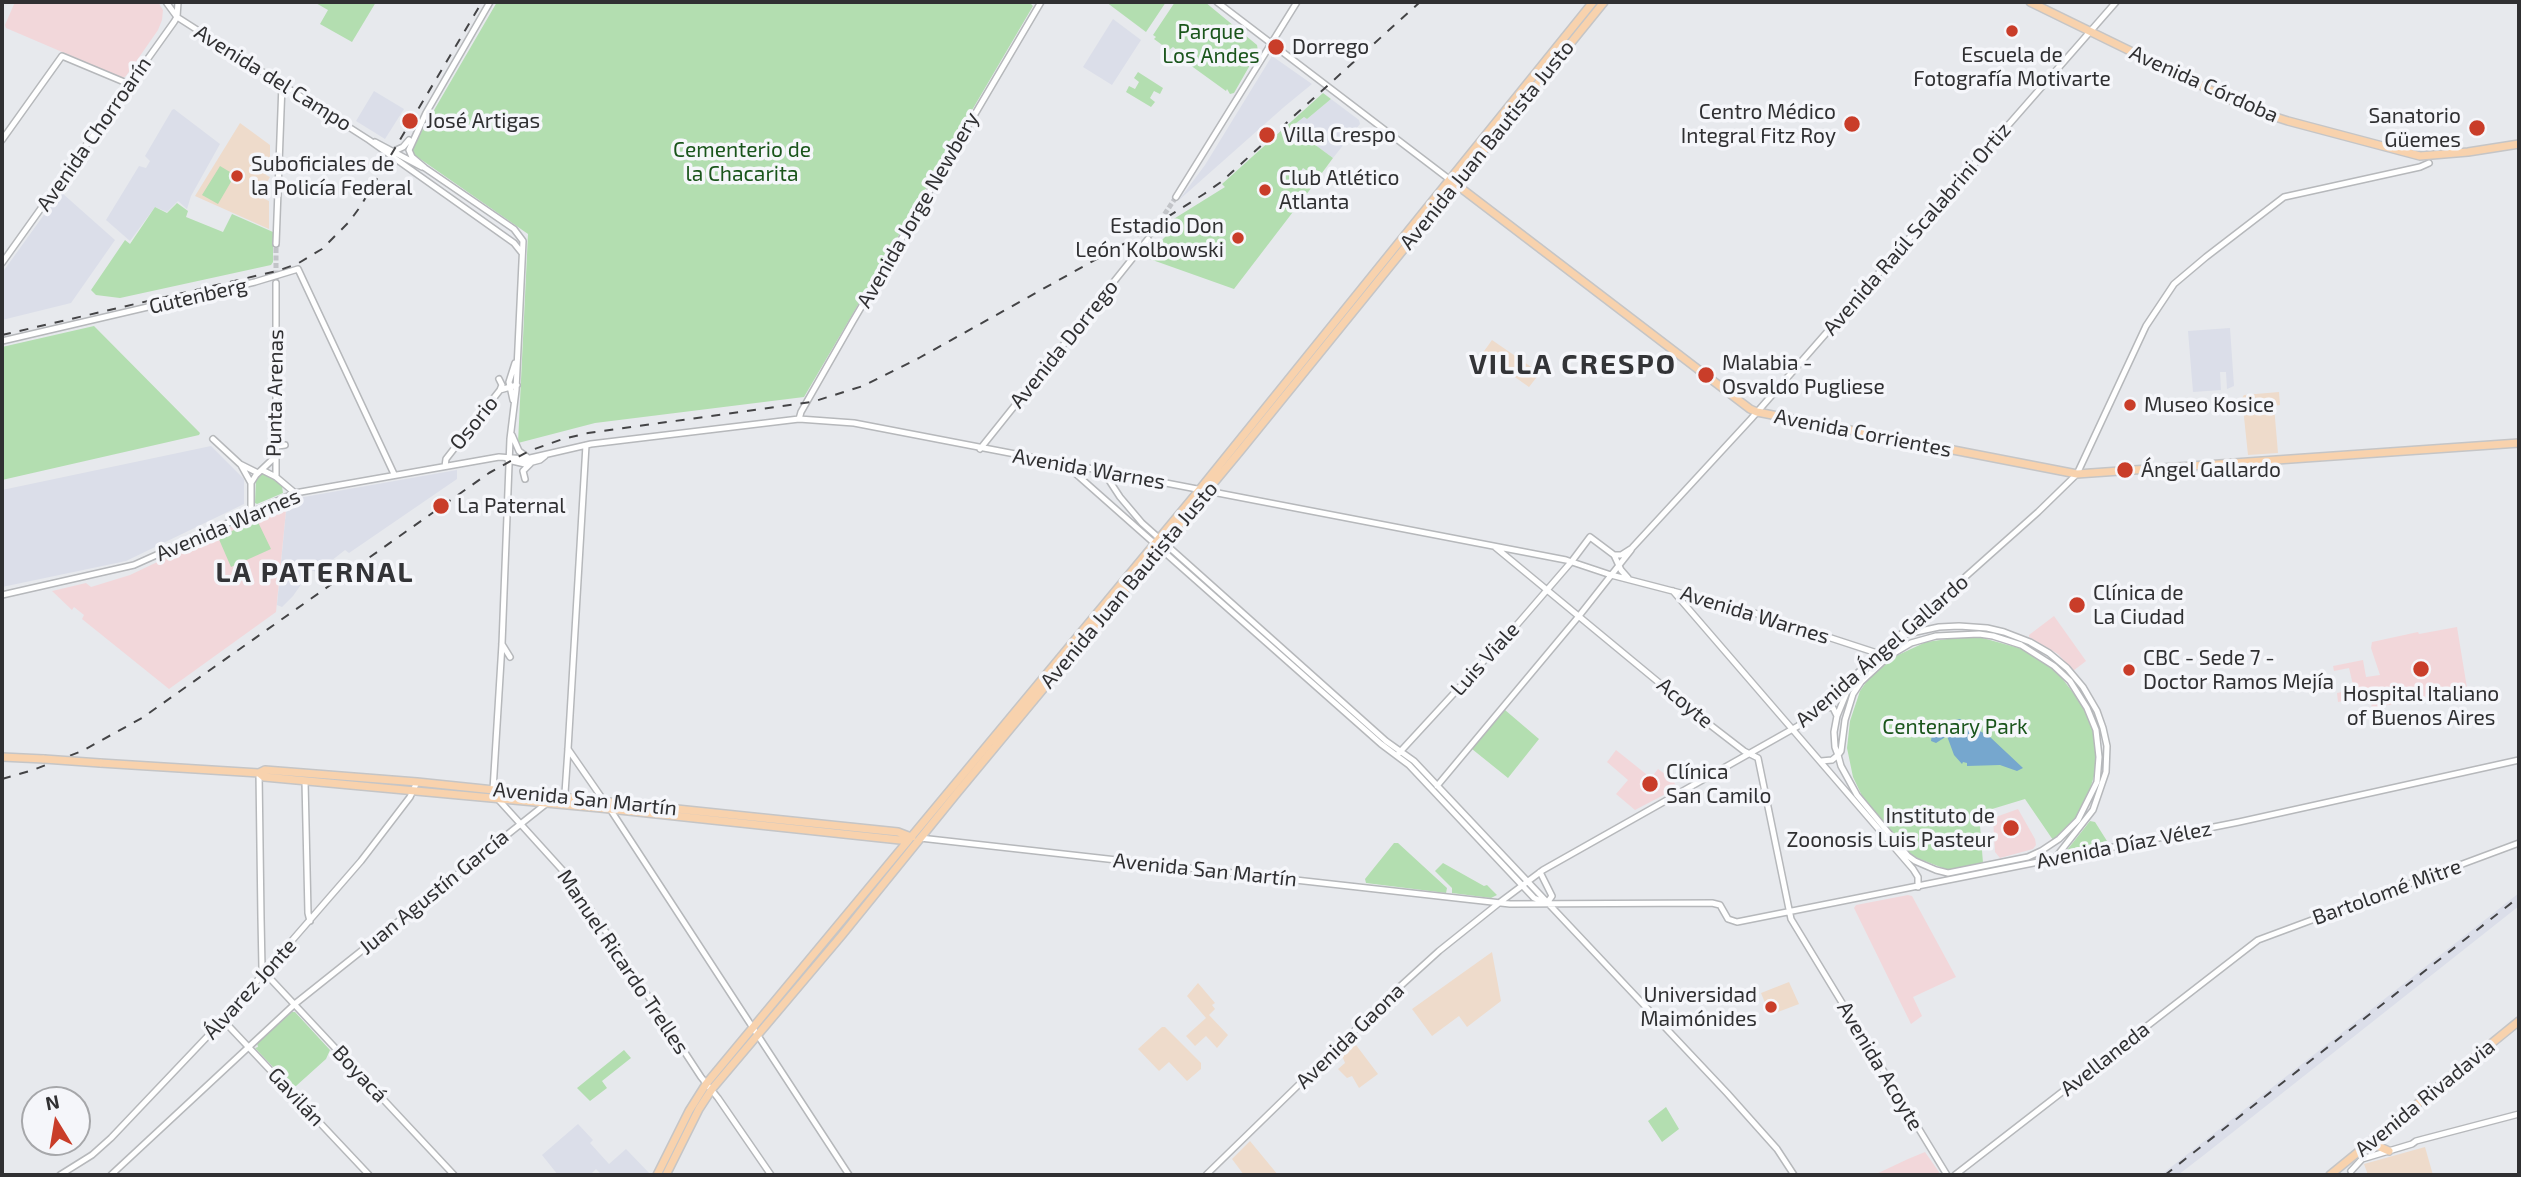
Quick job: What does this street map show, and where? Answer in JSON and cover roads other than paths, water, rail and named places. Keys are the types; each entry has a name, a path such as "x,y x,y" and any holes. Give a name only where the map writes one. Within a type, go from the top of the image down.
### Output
{"main road":[{"path":"166,2 177,17"},
{"path":"177,17 178,2"},
{"path":"405,166 403,158 408,146 490,2"},
{"name":"Avenida Jorge Newbery","path":"799,419 800,412 1041,2"},
{"name":"Avenida Corrientes","path":"1217,2 1757,412 2077,474 2519,443"},
{"path":"1176,197 1297,2"},
{"name":"Avenida Juan Bautista Justo","path":"657,1175 689,1111 752,1029 1203,490 1452,182 1593,2"},
{"name":"Avenida Juan Bautista Justo","path":"1452,182 1604,2"},
{"name":"Avenida Córdoba","path":"2030,2 2247,107 2274,117 2420,156 2519,144"},
{"name":"Avenida Raúl Scalabrini Ortiz","path":"1435,789 1632,548 1757,412 2116,2"},
{"name":"Avenida del Campo","path":"177,17 369,140 513,243 522,253"},
{"name":"Avenida Chorroarín","path":"2,263 177,17"},
{"path":"2,140 62,57 129,84"},
{"path":"276,244 282,84"},
{"name":"Avenida del Campo","path":"369,140 425,168"},
{"path":"392,152 408,146"},
{"name":"Avenida del Campo","path":"408,146 412,157 425,168 514,229 523,242 522,253"},
{"name":"Avenida Córdoba","path":"2429,163 2468,152"},
{"path":"2077,474 2143,331 2179,279 2284,197 2429,163"},
{"path":"429,184 430,177 436,175"},
{"path":"479,218 486,209"},
{"name":"Avenida Dorrego","path":"980,449 1148,239"},
{"path":"492,790 522,253"},
{"name":"Gutenberg","path":"2,341 256,282 298,269 394,474"},
{"name":"Punta Arenas","path":"276,283 274,458 276,477 295,493"},
{"path":"499,379 502,385 500,390"},
{"name":"Osorio","path":"445,466 446,459 500,390 513,383"},
{"name":"Avenida Warnes","path":"2,595 134,565 295,493 499,457 530,460 586,445 799,419 854,423 1572,561 1611,575 1769,617 1881,654"},
{"path":"512,435 519,451 530,460 523,471 525,478"},
{"path":"213,439 240,464 251,483 251,511"},
{"path":"275,441 278,446 285,445"},
{"path":"563,796 586,445"},
{"path":"499,457 510,456"},
{"path":"251,483 274,458"},
{"path":"240,464 276,477"},
{"path":"1065,464 1387,741 1524,883 1534,898 1547,903 1727,1093 1777,1149 1794,1175"},
{"path":"1103,471 1139,525"},
{"path":"1110,484 1117,473"},
{"name":"Avenida Ángel Gallardo","path":"1524,883 1793,730 1881,654 2077,474"},
{"path":"284,484 285,496"},
{"name":"Luis Viale","path":"1399,753 1572,561 1590,537 1614,555"},
{"name":"Avenida Juan Bautista Justo","path":"666,1175 709,1087 758,1036 1159,543"},
{"name":"Acoyte","path":"1492,544 1709,724 1759,760 1791,912"},
{"name":"Avenida Raúl Scalabrini Ortiz","path":"1614,555 1622,555 1632,548"},
{"path":"1614,555 1628,578"},
{"path":"1671,589 1681,597 1918,876"},
{"path":"1945,626 1948,629 1945,635"},
{"path":"1902,635 1945,626 1987,628 2004,632 2049,653 2075,677 2100,719 2107,754 2106,772 2099,796 2085,822 2054,858"},
{"path":"1959,626 1959,634"},
{"path":"1821,761 1830,761 1838,755 1842,747 1847,711 1855,690 1889,656 1911,643 1959,634 2000,638 2021,645 2049,662 2070,681 2094,723 2099,757 2097,782 2072,828 2038,853 2034,863"},
{"path":"1902,635 1911,643"},
{"path":"502,644 510,657"},
{"path":"1845,686 1846,694 1837,716 1834,738 1841,766 1860,799 1908,856 1933,869 1937,877 1931,884"},
{"path":"1823,706 1832,707 1837,716"},
{"path":"568,749 849,1175"},
{"name":"Avenida San Martín","path":"2,757 259,773 265,770 417,782 904,832 911,837"},
{"name":"Avenida Díaz Vélez","path":"1547,903 1712,903 1720,905 1728,919 1737,922 2239,822 2519,760"},
{"path":"259,773 262,955 265,973"},
{"name":"Avenida San Martín","path":"259,773 264,777 609,809 898,840 911,837 1499,903"},
{"path":"305,781 310,921"},
{"name":"Álvarez Jonte","path":"60,1175 94,1154 111,1138 223,1020 361,861 414,791 417,782"},
{"name":"Manuel Ricardo Trelles","path":"492,790 496,798 565,873 771,1175"},
{"name":"Juan Agustín García","path":"111,1175 294,1004 547,803 563,796"},
{"name":"Bartolomé Mitre","path":"2255,943 2519,843"},
{"name":"Avenida Díaz Vélez","path":"1933,869 1946,873 2038,853"},
{"path":"1918,887 1918,876 1922,869 1933,869"},
{"path":"1962,870 1970,876"},
{"path":"1540,872 1552,896 1547,903"},
{"name":"Avenida Gaona","path":"1206,1175 1438,951 1524,883"},
{"path":"1483,900 1490,910"},
{"path":"1499,903 1547,903"},
{"name":"Avenida Acoyte","path":"1791,912 1858,1031 1947,1175"},
{"name":"Avellaneda","path":"1955,1175 2255,943"},
{"name":"Boyacá","path":"265,973 454,1175"},
{"name":"Gavilán","path":"223,1020 369,1175"},
{"name":"Avenida Rivadavia","path":"2330,1175 2519,1021"},
{"path":"2352,1173 2362,1159 2416,1141 2519,1114"},
{"path":"2377,1137 2380,1147 2389,1151"},
{"path":"2347,1162 2352,1173"}],"water":[{"path":"1960,719 1990,737 2023,768 2017,771 2000,765 1967,766 1967,763 1962,764 1954,755 1947,736 1936,743 1931,741 1935,730 1949,721"}],"tunnel":[{"path":"1148,239 1176,197"},
{"path":"276,244 276,283"}],"railway":[{"path":"2,335 277,271 297,264 322,249 360,207 482,2"},
{"path":"2,779 82,751 142,718 489,473 529,451 588,433 812,402 863,386 919,358 1129,241 1221,182 1420,2"},
{"path":"2165,1175 2519,897"}],"place":[{"name":"Escuela de Fotografía Motivarte","path":"2012,31"},
{"name":"Dorrego","path":"1276,47"},
{"name":"José Artigas","path":"410,121"},
{"name":"Centro Médico Integral Fitz Roy","path":"1852,124"},
{"name":"Sanatorio Güemes","path":"2477,128"},
{"name":"Villa Crespo","path":"1267,135"},
{"name":"Suboficiales de la Policía Federal","path":"237,176"},
{"name":"Club Atlético Atlanta","path":"1265,190"},
{"name":"Estadio Don León Kolbowski","path":"1238,238"},
{"name":"Malabia - Osvaldo Pugliese","path":"1706,375"},
{"name":"Museo Kosice","path":"2130,405"},
{"name":"Ángel Gallardo","path":"2125,470"},
{"name":"La Paternal","path":"441,506"},
{"name":"Clínica de La Ciudad","path":"2077,605"},
{"name":"Hospital Italiano of Buenos Aires","path":"2421,669"},
{"name":"CBC - Sede 7 - Doctor Ramos Mejía","path":"2129,670"},
{"name":"Clínica San Camilo","path":"1650,784"},
{"name":"Instituto de Zoonosis Luis Pasteur","path":"2011,828"},
{"name":"Universidad Maimónides","path":"1771,1007"}],"district":[{"name":"VILLA CRESPO","path":"1573,365"},
{"name":"LA PATERNAL","path":"315,573"}],"park label":[{"name":"Parque Los Andes","path":"1211,44"},
{"name":"Cementerio de la Chacarita","path":"742,162"},
{"name":"Centenary Park","path":"1955,727"}]}
